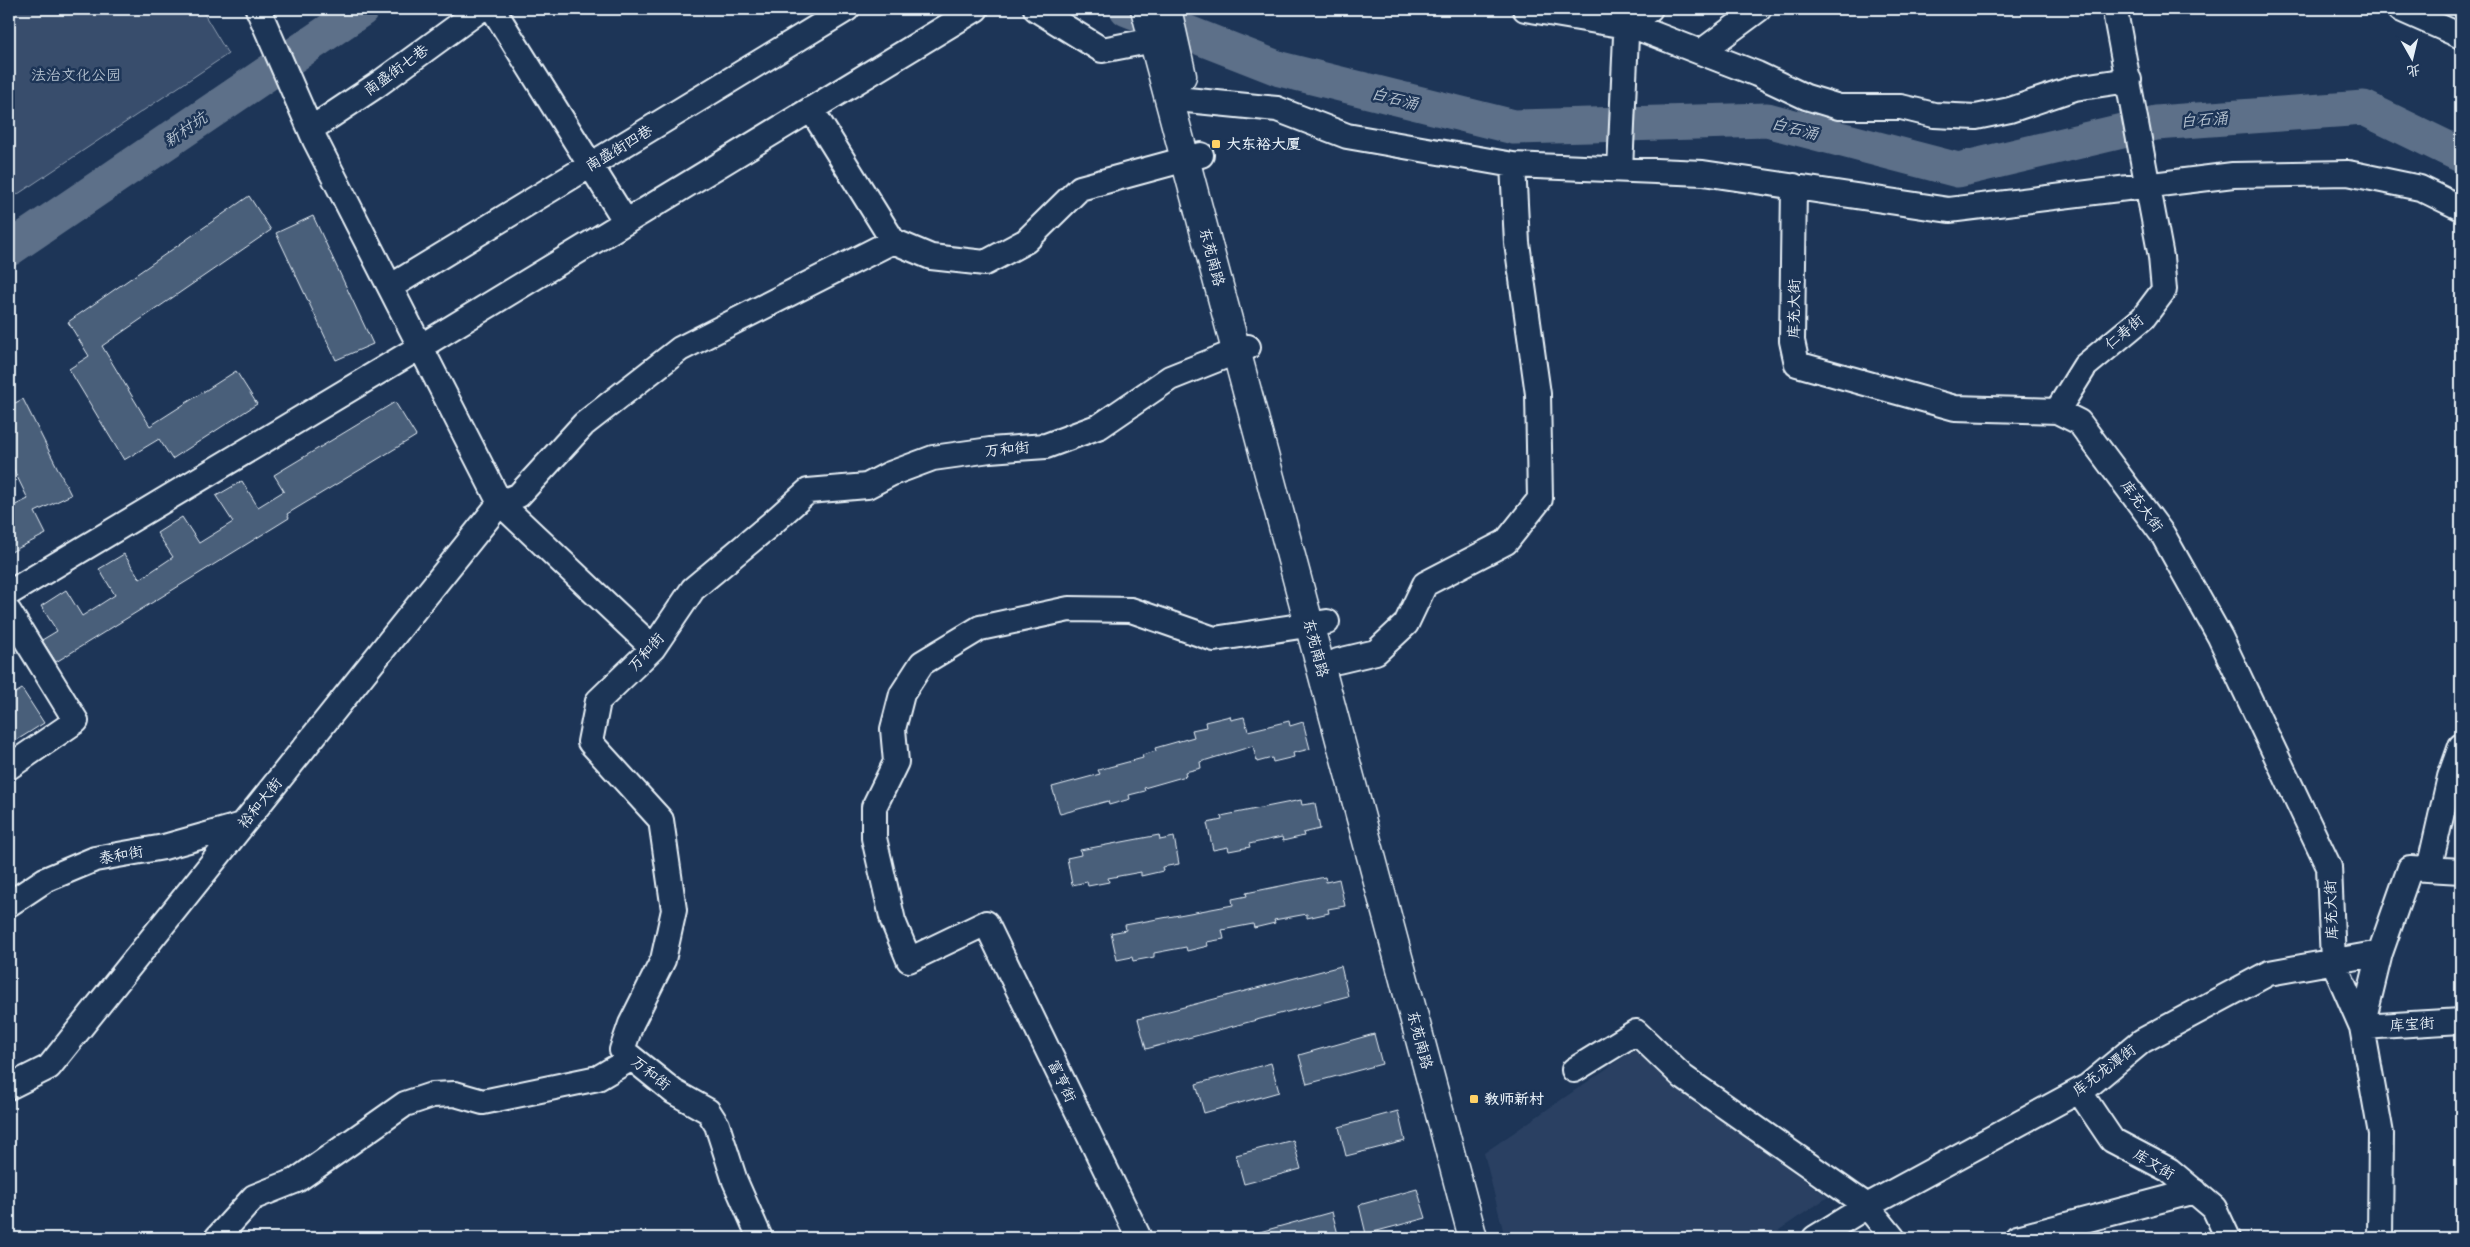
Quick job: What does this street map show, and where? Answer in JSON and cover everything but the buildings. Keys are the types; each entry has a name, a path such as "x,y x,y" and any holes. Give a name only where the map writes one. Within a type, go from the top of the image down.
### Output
{"street":[{"path":"258,9 306,119 500,503 653,648"},
{"name":"南盛街七巷","path":"306,119 377,85 481,9"},
{"path":"493,9 626,222"},
{"name":"南盛街四巷","path":"390,287 848,9"},
{"path":"9,593 420,347 976,9"},
{"path":"1036,9 1102,50 1164,55"},
{"path":"1145,9 1164,55"},
{"path":"1164,55 1167,9"},
{"path":"1525,9 1625,18 1650,9"},
{"path":"1701,52 1759,9"},
{"name":"仁寿街","path":"2057,411 2085,366 2143,318 2164,290 2160,257 2116,9"},
{"path":"2400,9 2461,36"},
{"path":"1625,18 1638,28 1757,74 1806,97 1839,107 1901,108 1942,115 1976,117 2010,110 2075,88 2130,86"},
{"path":"1620,169 1625,18"},
{"name":"东苑南路","path":"1164,55 1187,100 1194,158"},
{"name":"东苑南路","path":"1164,55 1194,158 1242,349 1318,624 1473,1238"},
{"path":"1187,100 1277,109 1347,136 1513,164 1703,172 1949,210 2233,175 2348,173 2420,188 2461,208"},
{"path":"811,109 894,241 931,257 985,263 1026,241 1080,188 1194,158"},
{"path":"1338,661 1376,652 1406,624 1425,584 1506,542 1540,499 1538,394 1517,243 1513,164"},
{"name":"库充大街","path":"1794,186 1792,341 1797,364 1955,408 2057,411 2078,422 2163,535 2220,636 2329,867 2333,961 2362,1027 2381,1134 2380,1238"},
{"path":"500,503 519,495 584,424 680,349 894,241"},
{"name":"万和街","path":"760,1238 735,1181 717,1124 708,1111 674,1092 622,1050 631,1024 663,960 674,910 661,820 590,742 598,701 653,648 693,589 808,491 867,486 890,474 933,458 990,450 1046,446 1100,426 1170,378 1242,349"},
{"name":"裕和大街","path":"9,1087 49,1067 500,503"},
{"name":"富亨街","path":"1139,1238 986,923 909,960 893,921 874,838 874,808 896,762 893,729 902,694 922,663 980,628 1069,609 1131,610 1214,639 1318,624"},
{"path":"9,612 76,721 9,767"},
{"name":"东苑南路","path":"1318,624 1338,661 1487,1238"},
{"name":"库充大街","path":"2362,1027 2380,953 2419,868 2461,746"},
{"name":"泰和街","path":"9,904 45,880 95,859 164,847 242,825"},
{"path":"2419,868 2461,871"},
{"name":"库充龙潭街","path":"1815,1238 1867,1206 2079,1090 2142,1041 2269,973 2380,953"},
{"name":"库宝街","path":"2362,1027 2461,1021"},
{"path":"1574,1070 1636,1032 1683,1076 1867,1206 1893,1238"},
{"path":"217,1238 254,1197 298,1180 405,1104 432,1095 455,1094 483,1102 598,1078 632,1058"},
{"name":"库文街","path":"2079,1090 2112,1140 2169,1170 2214,1208 2228,1238"},
{"path":"2017,1238 2195,1192"}],"shaded area":[{"path":"1638,1047 1674,1086 1828,1197 1767,1238 1505,1238 1484,1153"}],"green space":[{"name":"法治文化公园","path":"9,9 201,9 228,54 9,200"}],"waterway":[{"name":"新村坑","path":"9,249 362,9"},
{"name":"白石涌","path":"1127,9 1280,69 1514,127 1767,120 1958,170 2156,123 2364,108 2461,155"}],"place":[{"name":"大东裕大厦","path":"1216,144"},
{"name":"教师新村","path":"1474,1099"}]}
